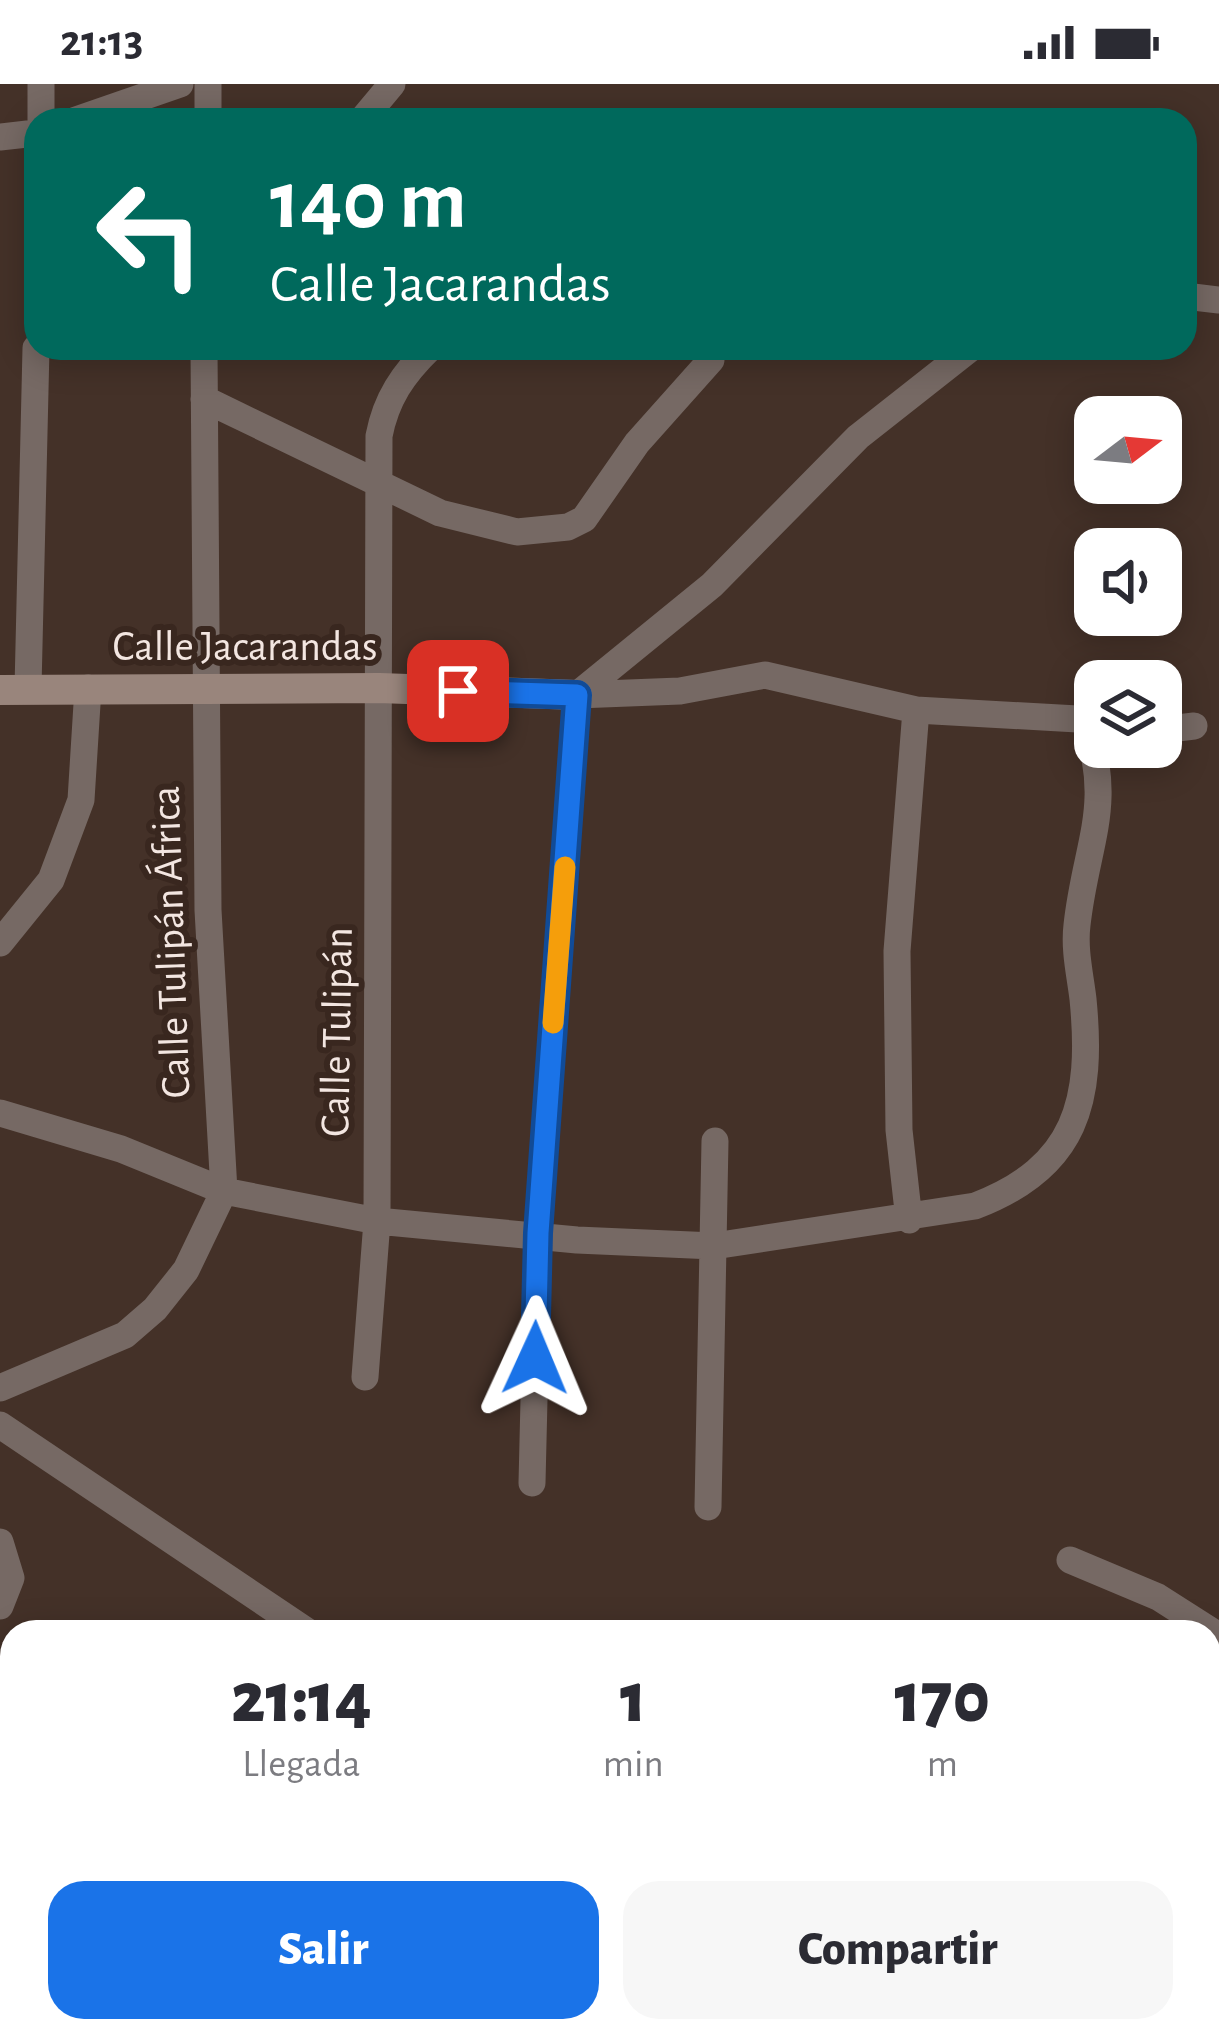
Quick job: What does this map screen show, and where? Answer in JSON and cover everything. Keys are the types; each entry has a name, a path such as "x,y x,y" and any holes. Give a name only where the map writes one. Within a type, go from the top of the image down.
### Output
{"street":[{"path":"111,108 181,84"},
{"path":"372,108 392,84"},
{"path":"14,689 35,360"},
{"path":"204,360 206,689"},
{"name":"Calle Tulipán","path":"365,1377 377,1221 380,436 385,408 417,360"},
{"path":"204,399 477,527 517,532 568,527 584,519 637,443 711,360"},
{"path":"532,1483 538,1233 577,695 712,585 858,437 955,360"},
{"name":"Calle Jacarandas","path":"14,689 379,688 577,695 680,692 765,675 916,710 1074,718"},
{"path":"0,943 51,880 80,800 88,688"},
{"name":"Calle Tulipán África","path":"206,689 208,910 224,1191"},
{"path":"909,1220 899,1130 897,951 916,710"},
{"path":"1182,727 1194,726"},
{"path":"0,1113 121,1149 224,1191 377,1221 714,1246 909,1220 1014,1191 1046,1168 1077,1108 1086,1052 1077,922 1100,814 1096,768"},
{"path":"708,1507 716,1141"},
{"path":"0,1388 124,1335 140,1322 185,1270 224,1191"},
{"path":"0,1425 290,1620"},
{"path":"0,1542 11,1578 4,1601"},
{"path":"1070,1560 1158,1597 1194,1620"}],"slow traffic":[{"path":"553,1023 565,867"}],"route":[{"path":"458,691 577,695 538,1233 535,1358"}]}
